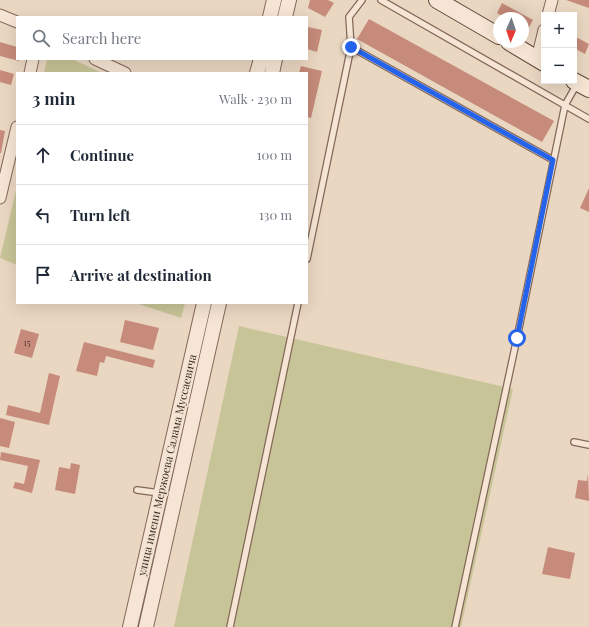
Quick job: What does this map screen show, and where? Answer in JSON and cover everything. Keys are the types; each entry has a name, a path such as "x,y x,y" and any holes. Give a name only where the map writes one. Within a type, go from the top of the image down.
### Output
{"main road":[{"path":"437,0 493,33"},
{"path":"518,48 540,61"}],"street":[{"path":"270,16 274,0"},
{"path":"285,16 289,0"},
{"path":"549,12 552,0"},
{"path":"0,15 16,22"},
{"path":"540,61 542,48"},
{"path":"30,72 34,60"},
{"path":"97,60 123,72"},
{"path":"257,72 261,60"},
{"path":"272,72 275,60"},
{"path":"0,198 16,131"},
{"name":"улица имени Мержоева Салама Муссаевича","path":"130,627 204,304"},
{"name":"улица имени Мержоева Салама Муссаевича","path":"146,627 219,304"}],"lane":[{"path":"308,254 351,47 349,17 362,0"},
{"path":"381,0 589,119"},
{"path":"351,47 553,160"},
{"path":"455,627 565,105 580,84"},
{"path":"230,627 298,304"},
{"path":"574,442 589,445"},
{"path":"137,490 161,493"}],"shaded area":[{"path":"47,60 74,60 100,72 44,72"},
{"path":"16,190 16,265 0,258"},
{"path":"139,304 185,304 181,318"},
{"path":"210,304 214,304 141,627 136,627"},
{"path":"239,326 513,389 461,627 174,627"}],"building":[{"path":"310,0 328,0 334,3 325,17 308,8"},
{"path":"566,0 589,0 589,8"},
{"path":"502,3 518,12 498,12"},
{"path":"529,18 533,20 529,27"},
{"path":"369,19 554,121 542,142 357,39"},
{"path":"308,27 322,30 317,52 308,49"},
{"path":"577,38 589,44 585,54 577,50"},
{"path":"0,42 16,47 16,60 19,61 0,56"},
{"path":"301,66 322,71 311,118 308,117 308,72 299,72"},
{"path":"0,70 14,74 11,85 0,82"},
{"path":"0,130 5,131 1,153 0,153"},
{"path":"589,188 589,212 580,208"},
{"path":"125,320 159,328 153,350 120,342"},
{"path":"21,329 39,334 32,358 14,353"},
{"path":"84,342 155,360 153,368 106,356 104,363 100,362 97,376 76,371"},
{"path":"49,373 60,376 49,425 6,415 8,405 40,413"},
{"path":"0,418 15,422 9,448 0,446"},
{"path":"1,452 40,460 32,493 13,488 15,482 24,484 28,466 0,460"},
{"path":"71,463 80,465 75,494 55,490 59,467 70,469"},
{"path":"588,474 589,501 575,498 578,480 587,481"},
{"path":"548,547 575,553 570,579 542,574"}],"route":[{"path":"351,47 553,160 517,338"}]}
